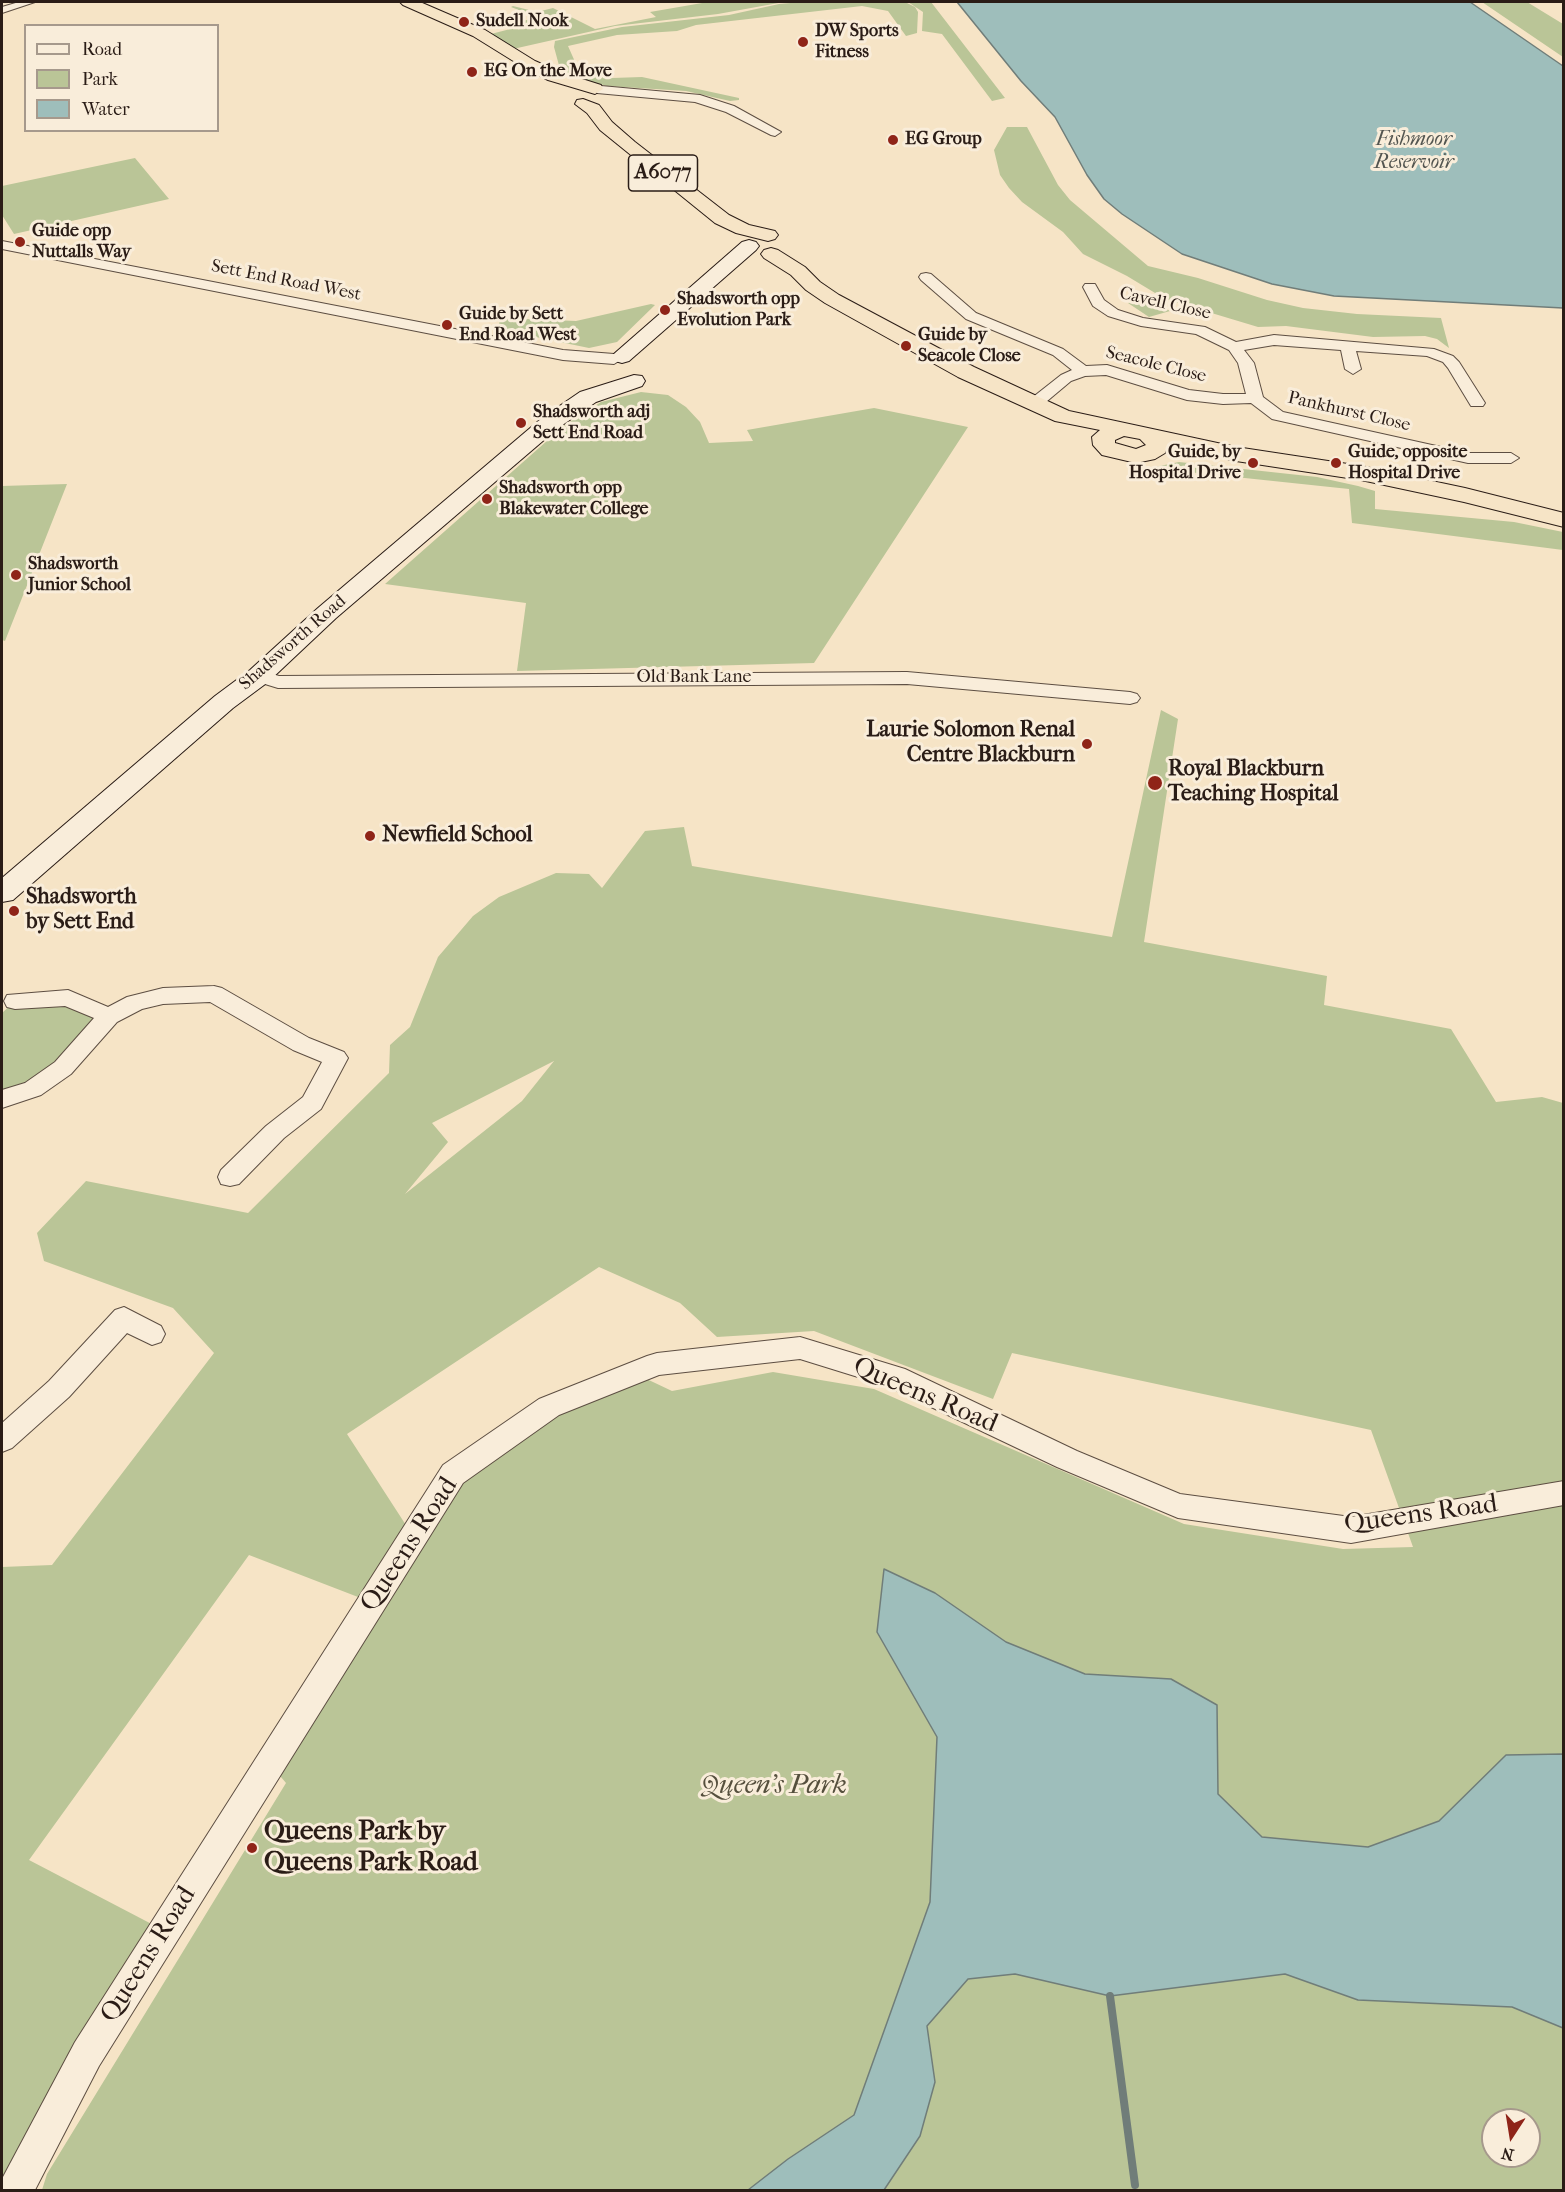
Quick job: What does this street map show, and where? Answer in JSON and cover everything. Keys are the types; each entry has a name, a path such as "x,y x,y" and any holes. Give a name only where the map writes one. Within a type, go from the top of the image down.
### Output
{"highway":[{"name":"A6077","path":"408,2 479,33 529,64 602,99 629,146 730,225 769,248 832,299 896,336 1034,404 1063,416 1141,438"},
{"name":"A6077","path":"554,76 576,99 592,109 602,99"},
{"path":"576,99 576,90 602,99"},
{"name":"A6077","path":"730,225 756,252 769,248"},
{"path":"769,248 789,251 792,241 798,272"},
{"name":"A6077","path":"1063,416 1110,450 1126,455 1141,438"},
{"name":"A6077","path":"1104,445 1103,437 1107,433 1361,473 1465,495 1563,520"}],"main road":[{"name":"Shadsworth Road","path":"588,397 611,365 652,333 748,246"},
{"name":"Shadsworth Road","path":"727,266 769,248"},
{"path":"611,365 616,380 648,368 652,333"},
{"name":"Shadsworth Road","path":"2,893 224,702 259,676 327,613 550,423 588,397 648,368"}],"street":[{"path":"2,10 29,2"},
{"path":"602,99 651,93 679,95 705,100 758,121 775,132"},
{"name":"Sett End Road West","path":"2,245 611,365"},
{"path":"927,277 971,316 1058,352 1083,371"},
{"name":"Cavell Close","path":"1072,294 1091,290 1102,307 1125,318 1200,330 1234,347"},
{"path":"1255,398 1246,363 1234,347 1274,340 1403,349 1439,355 1454,365 1475,400 1449,397"},
{"path":"1347,345 1354,370"},
{"name":"Seacole Close","path":"1083,371 1107,370 1187,395 1223,399 1255,398"},
{"path":"1034,404 1066,378 1083,371"},
{"name":"Pankhurst Close","path":"1255,398 1271,413 1296,422 1468,458 1511,458"},
{"name":"Old Bank Lane","path":"259,676 278,682 908,678 1130,698"},
{"path":"2,1099 33,1089 63,1068 109,1016 135,1003 163,996 214,994 301,1044 336,1058 312,1103 275,1132 230,1178"},
{"path":"15,1001 68,998 109,1016"},
{"path":"2,1440 59,1389 124,1318 152,1334"},
{"name":"Queens Road","path":"16,2190 87,2054 453,1474 549,1407 657,1364 800,1348 894,1377 1067,1459 1178,1506 1350,1530 1563,1492"}],"green space":[{"path":"708,2 784,2 718,14 615,26 513,49 491,34 518,27 513,24 537,17 511,7 513,6 537,12 553,8 595,29 656,17 650,12"},
{"path":"905,2 915,7 918,12 917,33 906,36 888,11 862,6 696,25 677,31 617,35 568,46 576,64 612,78 642,77 739,98 739,100 730,101 686,91 607,86 569,76 560,69 554,47 555,41 622,27 729,15 779,4"},
{"path":"908,2 931,2 1005,98 992,101 942,34 922,31 923,12"},
{"path":"1482,2 1527,2 1563,24 1563,57"},
{"path":"1007,127 1027,127 1058,185 1070,200 1148,266 1303,308 1357,314 1441,318 1449,348 1437,339 1425,336 1373,337 1286,326 1258,327 1165,299 1127,276 1083,254 1063,232 1022,202 1009,188 1000,175 994,150"},
{"path":"135,158 169,199 14,234 2,215 2,186"},
{"path":"1149,298 1170,311 1149,317 1128,303"},
{"path":"655,305 617,342 589,348 497,329 501,318 576,321"},
{"path":"641,392 668,395 686,407 700,422 709,443 753,441 747,430 874,408 968,427 814,663 517,671 526,603 385,584 565,425 601,402"},
{"path":"1179,462 1317,477 1358,486 1375,491 1375,509 1514,522 1563,532 1563,550 1352,523 1349,489 1150,468"},
{"name":"Shadsworth Junior School","path":"67,484 5,641 2,640 2,486"},
{"name":"Queen's Park","path":"1161,710 1178,719 1144,942 1327,976 1324,1005 1451,1029 1496,1102 1542,1097 1563,1103 1563,2190 42,2190 47,2174 286,1783 270,1764 371,1602 249,1555 29,1860 165,1931 17,2190 2,2190 2,1567 52,1565 214,1353 173,1308 44,1261 37,1233 86,1181 248,1213 389,1073 390,1045 410,1027 438,957 473,916 499,897 556,873 589,874 602,888 645,831 684,827 692,866 1112,937","holes":["554,1061 522,1101 405,1194 448,1142 432,1123","599,1267 680,1303 717,1337 814,1331 993,1399 1012,1353 1371,1430 1413,1547 1343,1549 1184,1524 874,1389 773,1372 672,1391 634,1373 453,1474 413,1536 347,1434"]},
{"path":"68,998 109,1016 33,1089 2,1099 2,1013 15,1001"}],"water":[{"name":"Fishmoor Reservoir","path":"957,2 1470,2 1563,66 1563,308 1334,296 1272,284 1182,254 1122,214 1104,199 1087,175 1055,117 1021,81"},
{"path":"884,1569 935,1593 1006,1642 1085,1674 1171,1679 1217,1705 1218,1794 1262,1837 1368,1847 1439,1821 1506,1755 1563,1754 1563,2028 1512,2007 1358,2000 1285,1974 1110,1996 1015,1974 968,1979 927,2026 935,2082 920,2136 884,2190 748,2190 788,2159 854,2115 930,1902 937,1737 877,1632"}],"waterway":[{"path":"1110,1996 1135,2185"}],"place":[{"name":"Sudell Nook","path":"464,22"},
{"name":"DW Sports Fitness","path":"803,42"},
{"name":"EG On the Move","path":"472,72"},
{"name":"EG Group","path":"893,140"},
{"name":"Guide opp Nuttalls Way","path":"20,242"},
{"name":"Shadsworth opp Evolution Park","path":"665,310"},
{"name":"Guide by Sett End Road West","path":"447,325"},
{"name":"Guide by Seacole Close","path":"906,346"},
{"name":"Shadsworth adj Sett End Road","path":"521,423"},
{"name":"Guide, by Hospital Drive","path":"1253,463"},
{"name":"Guide, opposite Hospital Drive","path":"1336,463"},
{"name":"Shadsworth opp Blakewater College","path":"487,499"},
{"name":"Shadsworth Junior School","path":"16,575"},
{"name":"Laurie Solomon Renal Centre Blackburn","path":"1087,744"},
{"name":"Royal Blackburn Teaching Hospital","path":"1155,783"},
{"name":"Newfield School","path":"370,836"},
{"name":"Shadsworth by Sett End","path":"14,911"},
{"name":"Queens Park by Queens Park Road","path":"252,1848"}]}
